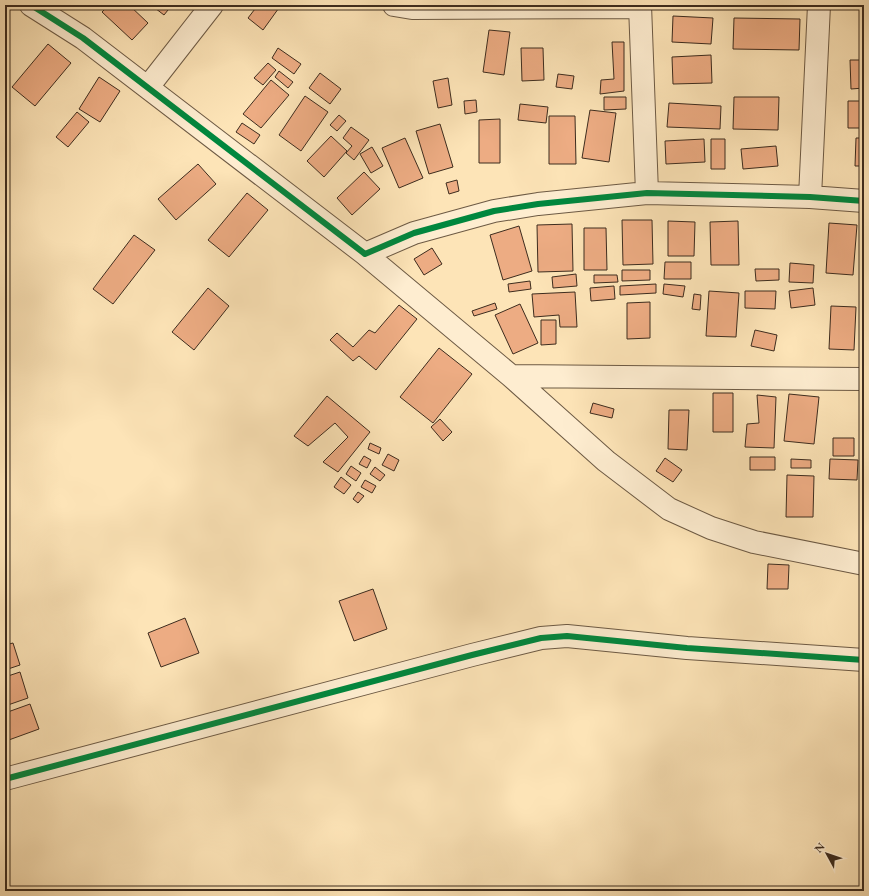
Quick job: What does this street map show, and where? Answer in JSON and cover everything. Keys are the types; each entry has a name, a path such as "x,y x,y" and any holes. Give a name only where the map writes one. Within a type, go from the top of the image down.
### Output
{"street":[{"path":"31,5 83,38 365,254 511,376 606,461 670,509 711,528 754,542 864,564"},
{"path":"148,87 212,5"},
{"path":"394,5 412,8 640,6 647,193"},
{"path":"810,197 819,5"},
{"path":"365,254 414,234 494,211 538,204 647,193 810,197 864,201"},
{"path":"511,376 864,379"},
{"path":"5,779 472,654 541,638 586,637 687,648 864,660"}],"building":[{"path":"109,5 129,5 148,23 132,40 102,12"},
{"path":"151,5 172,5 164,15"},
{"path":"258,5 281,5 263,30 248,18"},
{"path":"673,16 713,18 711,44 672,42"},
{"path":"734,18 800,19 799,50 733,49"},
{"path":"489,30 510,32 504,75 483,72"},
{"path":"612,42 624,42 624,91 600,94 601,80 614,79"},
{"path":"48,44 71,63 35,106 12,87"},
{"path":"278,48 301,64 294,74 272,58"},
{"path":"521,48 543,48 544,80 522,81"},
{"path":"711,55 712,83 673,84 672,57"},
{"path":"850,60 864,60 864,88 851,89"},
{"path":"268,63 276,70 263,85 254,78"},
{"path":"279,71 293,82 288,88 275,77"},
{"path":"320,73 341,89 330,104 309,88"},
{"path":"558,74 574,76 572,89 556,87"},
{"path":"99,77 120,91 100,122 79,109"},
{"path":"448,78 452,105 438,108 433,81"},
{"path":"271,80 289,95 261,128 243,114"},
{"path":"305,96 328,112 301,151 279,135"},
{"path":"604,97 626,97 626,109 604,110"},
{"path":"734,97 779,97 778,130 733,129"},
{"path":"476,100 477,112 465,114 464,101"},
{"path":"848,101 864,101 864,128 848,128"},
{"path":"669,103 721,106 720,129 667,127"},
{"path":"520,104 548,107 546,123 518,120"},
{"path":"590,110 616,113 609,162 582,158"},
{"path":"77,112 89,122 68,147 56,137"},
{"path":"339,115 346,121 337,131 330,125"},
{"path":"549,116 575,116 576,164 549,164"},
{"path":"500,119 500,163 479,163 479,120"},
{"path":"242,123 260,135 254,144 236,132"},
{"path":"440,124 453,167 429,174 416,131"},
{"path":"351,127 369,140 354,160 346,153 352,146 343,138"},
{"path":"331,136 347,151 324,177 307,161"},
{"path":"405,138 423,178 399,188 382,148"},
{"path":"856,138 864,138 864,166 855,166"},
{"path":"704,139 705,162 666,164 665,141"},
{"path":"711,139 725,139 725,169 711,169"},
{"path":"776,146 778,166 743,169 741,149"},
{"path":"372,147 383,166 371,173 360,154"},
{"path":"198,164 216,184 176,220 158,199"},
{"path":"364,172 380,189 352,215 337,198"},
{"path":"457,180 459,191 449,194 446,183"},
{"path":"247,193 268,210 229,257 208,240"},
{"path":"622,220 652,220 653,264 623,265"},
{"path":"668,221 695,222 694,256 668,256"},
{"path":"738,221 739,265 711,265 710,222"},
{"path":"829,223 857,225 853,275 826,273"},
{"path":"572,224 573,271 538,272 537,225"},
{"path":"519,226 532,271 503,280 490,235"},
{"path":"584,228 606,228 607,270 584,270"},
{"path":"134,235 155,250 113,304 93,289"},
{"path":"432,248 442,264 424,275 414,259"},
{"path":"665,262 691,262 691,279 664,279"},
{"path":"790,263 814,265 813,283 789,282"},
{"path":"755,269 779,269 779,280 756,281"},
{"path":"622,270 650,270 650,280 622,281"},
{"path":"576,274 577,286 553,288 552,277"},
{"path":"594,275 617,275 618,282 594,283"},
{"path":"530,281 531,289 509,292 508,284"},
{"path":"656,284 656,293 620,295 620,286"},
{"path":"664,284 685,286 683,297 663,294"},
{"path":"614,286 615,299 591,301 590,288"},
{"path":"208,288 229,306 194,350 172,332"},
{"path":"813,288 815,305 791,308 789,291"},
{"path":"709,291 739,293 736,337 706,336"},
{"path":"745,291 776,291 775,309 745,308"},
{"path":"575,292 577,327 560,327 559,315 534,317 532,294"},
{"path":"694,294 701,295 700,310 692,309"},
{"path":"650,302 650,338 627,339 627,303"},
{"path":"495,303 497,309 474,316 472,311"},
{"path":"520,304 538,343 513,354 495,315"},
{"path":"399,305 417,319 376,370 359,356 353,361 330,340 337,333 353,347 369,330 375,333"},
{"path":"831,306 856,307 854,350 829,349"},
{"path":"541,320 556,320 556,344 541,345"},
{"path":"755,330 777,335 774,351 751,346"},
{"path":"439,348 472,374 433,423 400,397"},
{"path":"713,393 733,393 733,432 713,432"},
{"path":"789,394 819,397 814,444 784,441"},
{"path":"757,395 776,397 774,448 745,447 747,424 759,423"},
{"path":"327,396 370,432 338,472 323,462 348,437 335,423 308,446 294,436"},
{"path":"593,403 614,409 612,418 590,413"},
{"path":"669,410 689,410 687,450 668,449"},
{"path":"440,419 452,432 443,441 431,427"},
{"path":"833,438 854,438 854,456 833,456"},
{"path":"862,439 864,439 864,459 863,459"},
{"path":"370,443 381,448 379,454 368,449"},
{"path":"388,454 399,460 394,471 382,465"},
{"path":"364,456 371,460 367,468 359,464"},
{"path":"750,457 775,457 775,470 750,470"},
{"path":"665,458 682,470 673,482 656,471"},
{"path":"791,459 811,460 811,468 791,468"},
{"path":"830,459 858,460 857,480 829,479"},
{"path":"351,466 361,473 356,481 346,474"},
{"path":"375,467 385,475 380,481 370,474"},
{"path":"787,475 814,476 813,517 786,517"},
{"path":"341,477 351,485 344,494 334,487"},
{"path":"365,480 376,486 372,493 361,487"},
{"path":"358,492 364,496 358,503 353,499"},
{"path":"768,564 789,565 788,589 767,589"},
{"path":"373,589 387,629 354,641 339,601"},
{"path":"185,618 199,653 161,667 148,633"},
{"path":"13,643 20,665 5,670 5,645"},
{"path":"20,672 28,698 5,706 5,677"},
{"path":"30,704 39,729 6,741 5,713"}],"cycle path":[{"path":"31,5 83,38 365,254 414,233 494,211 538,204 647,193 810,197 864,201"},
{"path":"5,779 541,638 567,636 687,648 864,660"}]}
